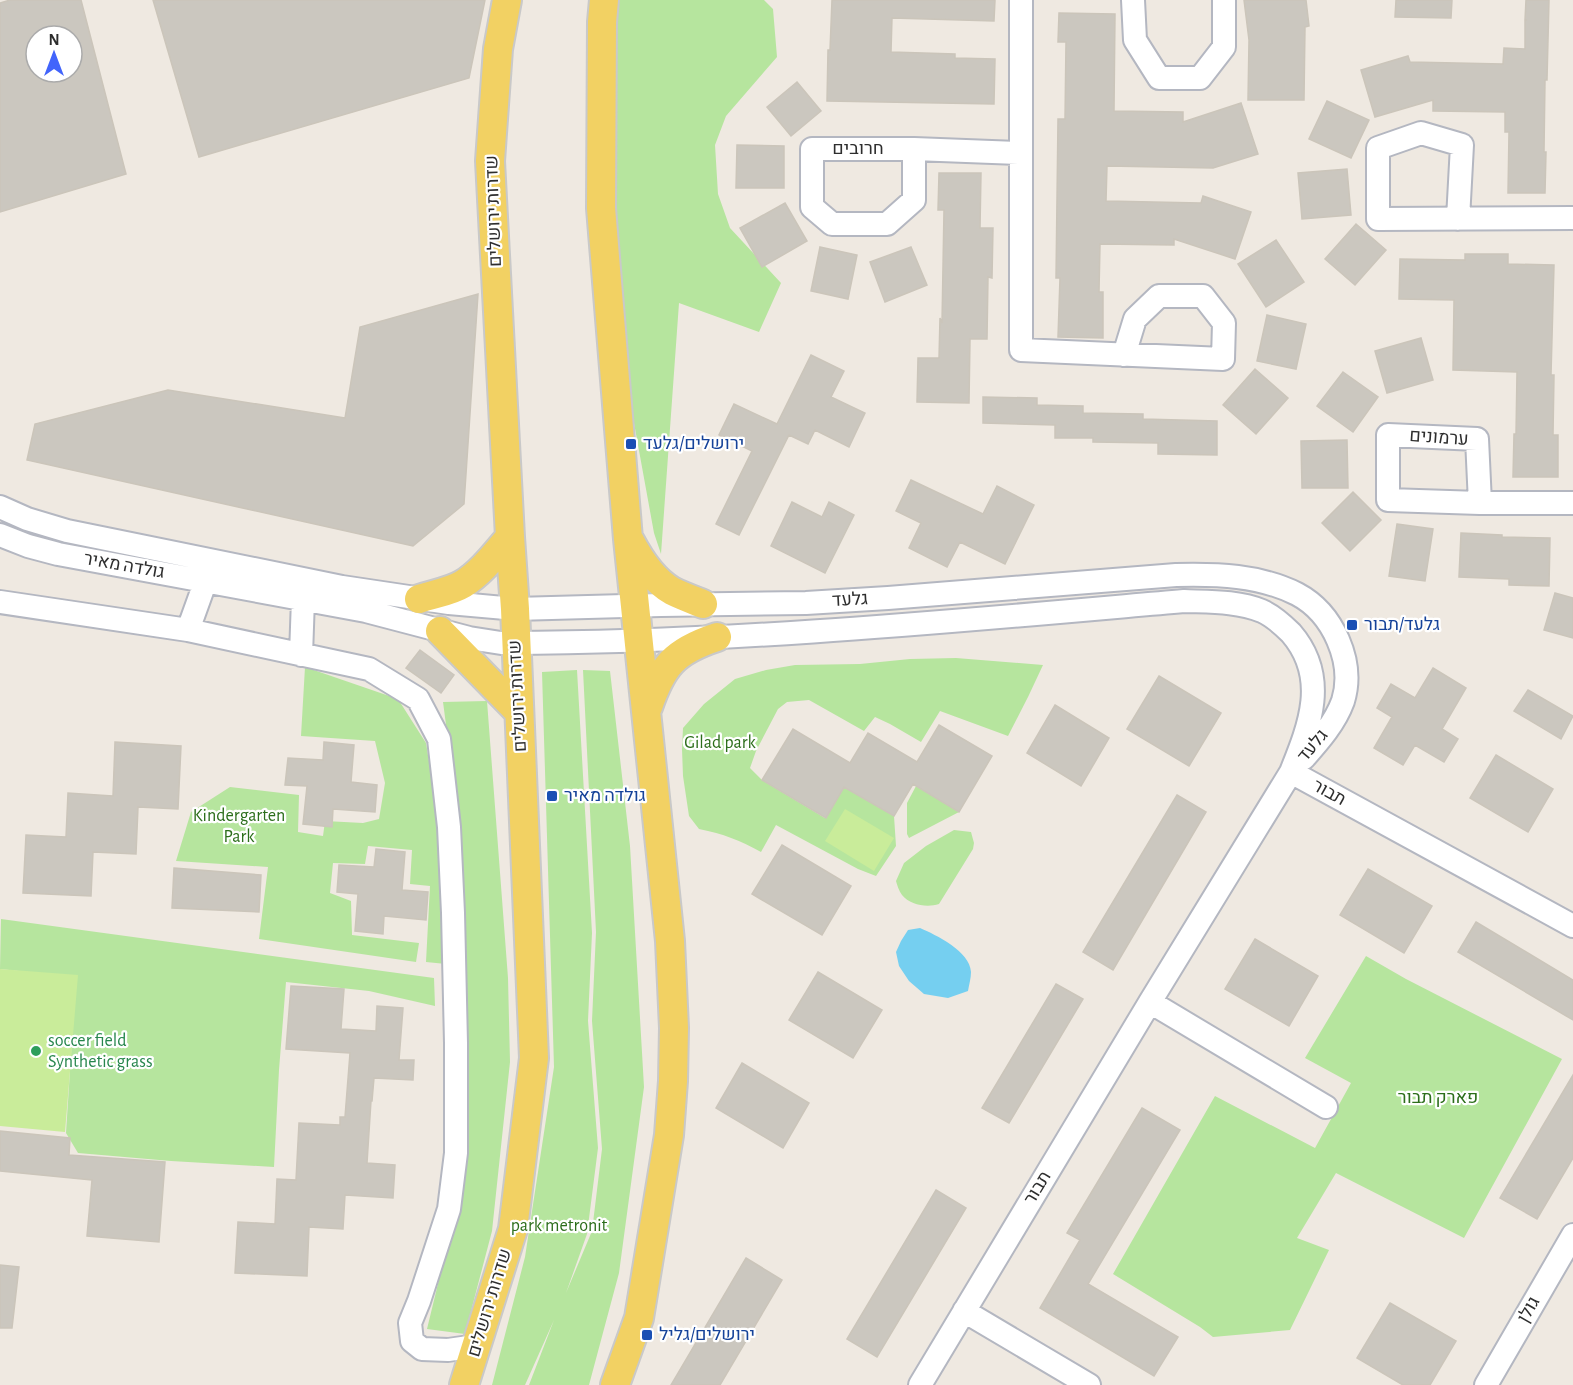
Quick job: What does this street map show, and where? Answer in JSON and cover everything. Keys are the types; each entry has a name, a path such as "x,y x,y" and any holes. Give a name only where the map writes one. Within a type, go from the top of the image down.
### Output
{"main road":[{"name":"שדרות ירושלים","path":"464,1385 513,1229 534,1058 515,609 490,161 498,49 507,0"},
{"path":"604,0 601,208 628,538 670,942 674,1028 669,1135 639,1318 615,1385"},
{"path":"419,599 465,583 510,537"},
{"path":"628,538 658,581 673,591 703,604"},
{"path":"440,631 519,712"},
{"path":"646,712 662,673 671,661 684,650 717,637"}],"street":[{"path":"1021,0 1021,350 1223,360 1224,323 1203,296 1159,296 1135,320 1124,355"},
{"path":"1133,0 1135,40 1159,78 1200,78 1224,47 1224,0"},
{"path":"1458,219 1462,145 1421,133 1378,148 1378,219 1458,219 1573,218"},
{"name":"חרובים","path":"914,150 914,200 887,224 832,224 812,207 812,150 914,150 1021,153"},
{"name":"ערמונים","path":"1480,503 1477,439 1388,435 1388,500 1480,503 1573,503"},
{"name":"גולדה מאיר","path":"0,507 27,519 67,531 342,587 449,603 515,609 635,606"},
{"name":"גולדה מאיר","path":"0,535 58,554 366,611 469,638 501,643 639,640"},
{"name":"גלעד","path":"635,606 798,603 888,598 1176,575 1211,574 1245,577 1299,595 1316,608 1331,626 1342,646 1346,672 1343,699 1334,720 1291,772"},
{"path":"188,630 206,580"},
{"path":"301,655 303,599"},
{"name":"גלעד","path":"639,640 928,624 1184,601 1239,605 1261,611 1281,622 1308,658 1313,680 1311,715 1306,735 1291,772"},
{"path":"0,602 188,630 369,669 418,699 439,740 449,827 456,1043 456,1153 449,1209 410,1323 412,1341 422,1349 448,1350 476,1346"},
{"name":"תבור","path":"920,1385 1291,772 1573,926"},
{"path":"1150,1002 1326,1107"},
{"name":"גולן","path":"1486,1385 1573,1235"},
{"path":"964,1311 1089,1385"}],"green space":[{"path":"616,0 764,0 773,9 777,57 726,116 715,145 718,194 730,228 781,283 759,332 679,303 661,554 654,533 626,379 608,199"},
{"name":"Gilad park","path":"956,658 1043,665 1008,736 940,711 921,742 875,717 864,731 809,700 787,702 778,709 756,751 750,768 762,780 825,818 844,787 894,816 896,846 876,876 858,869 776,825 761,852 731,838 699,829 689,816 683,776 683,728 704,704 735,679 795,665 860,664 910,659"},
{"name":"Kindergarten Park","path":"305,667 398,699 426,743 440,828 446,964 426,962 430,886 410,884 412,850 368,846 365,864 333,863 330,893 351,901 352,935 419,943 416,962 259,939 268,867 176,861 191,812 230,787 299,795 298,832 323,836 325,821 363,823 379,819 385,783 375,741 301,736"},
{"name":"park metronit","path":"577,670 592,933 588,1021 598,1148 587,1234 566,1293 592,1231 602,1149 592,1021 596,932 583,670 610,671 630,846 644,1087 619,1273 589,1385 529,1385 554,1320 525,1385 492,1385 525,1257 554,1067 542,672"},
{"path":"487,701 508,978 510,1062 492,1231 465,1334 427,1329 452,1226 450,755 443,702"},
{"path":"916,786 959,812 909,838 907,803"},
{"path":"845,809 894,838 874,871 825,841"},
{"path":"954,830 971,832 973,849 939,904 924,906 909,901 901,893 896,881 904,863 926,846"},
{"path":"1,919 434,978 435,1006 369,991 286,982 274,1167 78,1153 66,1133 76,977 0,969"},
{"name":"פארק תבור","path":"1366,956 1562,1059 1464,1238 1336,1173 1297,1238 1329,1250 1290,1330 1213,1337 1113,1274 1215,1096 1315,1148 1351,1083 1305,1058"},
{"name":"soccer field Synthetic grass","path":"0,969 78,975 65,1132 0,1126"}],"water":[{"path":"920,928 951,945 965,957 971,972 968,991 948,998 924,994 909,981 899,966 896,952 908,930"}],"building":[{"path":"10,0 81,0 126,174 0,212 0,3"},
{"path":"153,0 485,0 469,78 199,157"},
{"path":"832,0 995,0 994,21 892,18 891,52 955,54 955,58 995,59 994,104 827,101"},
{"path":"1244,0 1306,0 1309,26 1305,27 1304,100 1248,100 1249,40"},
{"path":"1396,0 1452,0 1451,18 1395,17"},
{"path":"1526,0 1549,0 1547,80 1545,80 1545,193 1508,193 1509,132 1505,132 1505,112 1433,111 1433,100 1375,117 1361,70 1408,56 1410,62 1503,64 1504,48 1525,49"},
{"path":"1059,13 1115,14 1114,111 1183,112 1183,122 1241,103 1258,154 1213,168 1107,166 1106,201 1201,203 1203,196 1251,212 1235,259 1174,239 1174,245 1100,244 1099,292 1103,292 1103,338 1058,337 1060,278 1056,278 1058,119 1065,119 1066,42 1058,42"},
{"path":"797,82 821,111 791,136 767,107"},
{"path":"1327,101 1369,120 1351,158 1309,139"},
{"path":"737,145 784,146 784,188 736,188"},
{"path":"1347,169 1351,215 1302,219 1298,173"},
{"path":"939,173 981,173 980,228 993,228 992,278 988,277 987,339 970,339 969,403 917,402 918,358 939,358 940,318 942,323 944,210 938,210"},
{"path":"785,203 807,241 762,267 740,228"},
{"path":"1356,224 1386,250 1355,285 1325,259"},
{"path":"1276,240 1304,282 1266,307 1238,264"},
{"path":"820,247 857,255 848,299 811,291"},
{"path":"911,247 927,285 885,302 870,262"},
{"path":"1465,254 1508,254 1508,264 1554,265 1551,375 1554,375 1553,435 1558,435 1558,477 1513,477 1517,372 1453,370 1454,300 1399,299 1400,259 1465,260"},
{"path":"478,294 464,504 413,546 27,460 35,424 168,390 345,418 360,327"},
{"path":"1267,315 1306,324 1296,369 1257,361"},
{"path":"1421,338 1433,380 1387,393 1375,351"},
{"path":"811,355 844,371 831,397 865,413 849,447 815,430 808,444 789,435 739,535 716,524 752,451 719,435 734,404 777,424"},
{"path":"1255,369 1288,398 1256,434 1223,405"},
{"path":"1343,372 1378,397 1353,432 1317,406"},
{"path":"983,397 1037,398 1037,405 1083,406 1083,413 1143,414 1143,419 1217,421 1217,455 1158,454 1158,443 1093,442 1093,438 1055,438 1055,425 983,423"},
{"path":"1347,440 1348,488 1302,488 1301,441"},
{"path":"911,480 983,514 997,486 1034,505 1005,564 960,542 947,567 909,548 921,523 896,511"},
{"path":"1353,492 1381,520 1350,551 1322,523"},
{"path":"792,502 822,517 829,502 854,515 825,573 771,546"},
{"path":"1397,524 1433,529 1425,581 1389,576"},
{"path":"1461,533 1550,538 1549,586 1509,585 1509,579 1459,577"},
{"path":"1555,593 1573,598 1573,638 1544,630"},
{"path":"420,650 454,675 441,693 406,668"},
{"path":"1433,668 1466,688 1442,729 1458,739 1444,762 1415,745 1403,765 1374,748 1392,717 1377,708 1391,684 1415,698"},
{"path":"1159,676 1221,713 1189,766 1127,729"},
{"path":"1528,690 1573,716 1561,739 1514,711"},
{"path":"1055,705 1109,738 1081,786 1027,753"},
{"path":"939,725 992,756 959,812 913,784 894,816 844,787 826,818 762,780 793,729 850,763 868,733 917,762"},
{"path":"115,742 181,746 178,809 138,807 136,854 93,852 91,896 23,893 26,835 66,837 68,793 113,796"},
{"path":"324,742 354,745 351,782 377,785 375,812 333,809 332,827 303,824 307,786 285,785 288,758 323,760"},
{"path":"1496,755 1553,789 1528,832 1470,798"},
{"path":"1177,795 1206,812 1113,970 1083,952"},
{"path":"782,845 851,886 822,935 752,894"},
{"path":"376,849 405,852 402,890 428,892 426,920 384,916 383,934 355,931 358,894 337,892 339,865 374,867"},
{"path":"174,868 261,875 259,912 172,908"},
{"path":"1368,869 1432,906 1404,953 1340,915"},
{"path":"1476,922 1573,980 1573,1020 1458,952"},
{"path":"1255,939 1318,976 1289,1026 1225,989"},
{"path":"818,972 882,1010 853,1058 789,1020"},
{"path":"1056,984 1083,999 1009,1123 982,1108"},
{"path":"291,986 344,989 341,1029 376,1031 377,1006 403,1008 399,1060 414,1060 413,1080 374,1078 367,1163 395,1165 393,1198 345,1195 343,1229 309,1227 307,1276 235,1273 238,1222 275,1224 277,1179 296,1180 299,1123 340,1125 340,1117 345,1117 350,1053 286,1049"},
{"path":"742,1063 809,1103 783,1148 716,1108"},
{"path":"1573,1075 1573,1158 1537,1219 1500,1198"},
{"path":"1142,1108 1180,1130 1088,1284 1178,1337 1154,1376 1040,1308 1080,1240 1067,1233"},
{"path":"0,1131 70,1138 69,1155 165,1162 159,1242 87,1236 92,1180 0,1171"},
{"path":"936,1190 966,1208 877,1357 847,1339"},
{"path":"746,1258 782,1280 720,1385 671,1385"},
{"path":"0,1265 19,1267 12,1328 0,1328"},
{"path":"1390,1303 1456,1341 1430,1385 1403,1385 1357,1358"}],"place":[{"name":"ירושלים/גלעד","path":"631,444"},
{"name":"גלעד/תבור","path":"1352,625"},
{"name":"גולדה מאיר","path":"552,796"},
{"name":"soccer field Synthetic grass","path":"36,1051"},
{"name":"ירושלים/גליל","path":"647,1335"}]}
